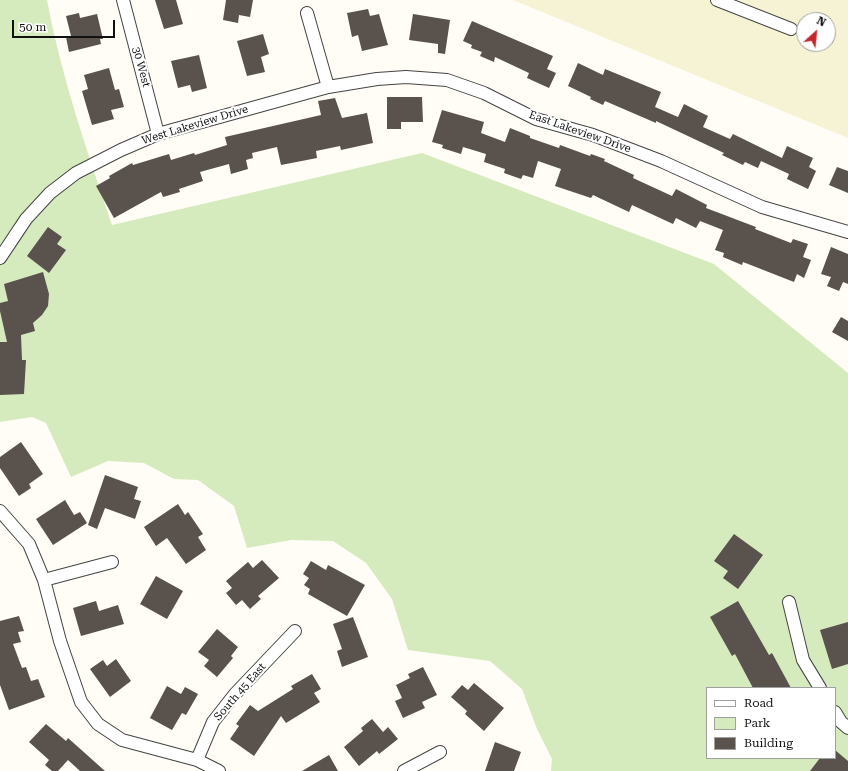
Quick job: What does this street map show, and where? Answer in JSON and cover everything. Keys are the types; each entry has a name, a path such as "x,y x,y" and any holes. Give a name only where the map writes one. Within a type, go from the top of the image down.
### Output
{"street":[{"name":"30 West","path":"123,0 158,134"},
{"path":"717,0 791,29"},
{"path":"307,13 328,87"},
{"name":"East Lakeview Drive","path":"328,87 377,79 406,77 447,80 484,93 536,119 593,135 661,161 762,207 848,232"},
{"name":"West Lakeview Drive","path":"0,258 26,219 50,193 76,173 121,150 158,134 328,87"},
{"path":"0,511 30,544 44,580 60,641 81,702 98,724 122,740 197,760 219,771"},
{"path":"44,580 112,562"},
{"path":"789,602 803,660 819,687"},
{"name":"South 45 East","path":"197,760 213,722 235,694 295,631"},
{"path":"836,714 841,722 848,728"},
{"path":"404,771 440,752"}],"shaded area":[{"path":"513,0 848,0 848,138"}],"green space":[{"path":"0,0 47,0 67,85 112,225 422,153 714,264 848,373 848,771 551,771 552,759 537,729 522,689 490,661 408,650 392,599 366,563 333,541 291,540 247,548 234,506 198,480 174,479 144,463 108,461 71,477 46,423 32,417 0,422"}],"building":[{"path":"155,0 176,0 183,24 164,29"},
{"path":"226,0 253,0 250,17 239,15 238,23 223,20"},
{"path":"368,9 370,16 379,14 388,45 362,51 358,35 352,37 347,13"},
{"path":"79,13 80,18 97,14 103,39 100,39 101,44 69,52 66,37 71,36 66,16"},
{"path":"413,14 450,20 445,54 438,53 438,44 409,40"},
{"path":"472,21 553,56 547,69 556,73 549,88 527,78 529,73 495,57 494,62 480,56 482,52 471,48 472,45 463,41"},
{"path":"263,34 269,54 261,57 265,72 247,76 237,41"},
{"path":"199,55 207,88 192,92 190,85 178,88 171,61"},
{"path":"578,63 603,75 605,69 661,92 655,107 678,117 684,104 708,116 703,127 730,139 733,134 782,158 787,146 813,158 809,167 816,171 808,189 787,179 789,174 761,161 758,168 745,162 743,165 722,155 724,153 656,121 656,123 605,101 603,105 590,99 591,97 568,86"},
{"path":"109,68 115,90 119,89 124,107 111,110 114,119 92,125 82,91 88,89 84,75"},
{"path":"387,97 422,97 423,122 401,122 401,129 387,129"},
{"path":"335,98 342,118 367,113 373,143 341,150 340,146 316,151 317,158 281,165 277,147 252,153 253,158 246,160 248,169 231,174 229,164 200,172 203,181 179,189 180,192 163,197 161,192 114,218 96,186 110,178 109,176 132,163 133,165 169,154 171,160 194,153 195,155 227,145 225,137 321,115 318,101"},
{"path":"442,110 484,122 481,133 505,142 510,128 530,136 530,138 559,148 560,145 590,156 591,154 605,159 604,161 634,175 633,178 672,196 676,189 707,205 706,208 756,227 755,229 791,243 793,239 808,244 803,257 811,260 804,278 797,274 794,282 743,262 742,265 723,257 724,253 715,250 723,230 700,221 696,228 676,218 673,224 632,205 629,212 593,195 591,198 555,186 561,169 538,161 533,178 523,175 521,179 504,173 505,169 484,162 486,154 463,147 461,154 442,148 443,145 432,142"},
{"path":"837,167 848,171 848,193 829,185"},
{"path":"48,227 62,237 57,244 66,250 49,273 27,256"},
{"path":"831,247 848,254 848,284 843,282 839,291 827,286 831,277 821,274"},
{"path":"43,272 49,294 48,306 42,315 33,323 35,331 21,335 22,360 26,360 24,394 0,395 0,342 7,342 0,311 0,303 8,301 4,284"},
{"path":"841,317 848,321 848,341 832,332"},
{"path":"21,442 43,474 29,484 31,488 19,496 0,468 0,457"},
{"path":"105,475 138,487 134,499 141,501 135,519 105,508 97,529 88,525"},
{"path":"65,500 74,515 80,512 87,523 53,545 36,519"},
{"path":"178,504 185,515 188,512 203,534 198,537 206,550 186,564 167,538 156,546 144,527"},
{"path":"734,534 763,555 738,589 723,578 728,571 714,561"},
{"path":"262,560 279,578 258,596 261,599 250,609 242,600 236,605 226,593 232,588 226,581 248,562 253,568"},
{"path":"311,561 326,570 328,565 365,585 347,616 308,594 310,589 304,585 309,578 303,574"},
{"path":"156,576 183,591 167,619 140,604"},
{"path":"96,601 99,611 118,605 124,624 81,636 73,608"},
{"path":"738,601 769,655 772,653 790,687 752,687 735,654 732,656 710,617"},
{"path":"19,616 24,631 18,632 21,642 13,644 22,668 26,667 31,681 38,679 45,697 9,710 0,685 0,621"},
{"path":"353,617 368,657 342,667 337,651 342,649 333,624"},
{"path":"848,622 848,664 832,669 820,630"},
{"path":"217,629 238,647 231,656 233,658 217,677 204,666 209,660 198,652"},
{"path":"116,659 131,681 110,697 90,669 103,660 107,666"},
{"path":"423,667 437,695 422,702 425,708 403,718 395,701 402,698 396,685 410,678 408,674"},
{"path":"312,674 321,689 314,693 320,702 286,723 281,716 254,756 230,739 239,726 236,724 250,705 258,711 293,689 291,686"},
{"path":"474,683 504,708 484,731 465,714 467,711 451,697 462,685 468,690"},
{"path":"167,686 181,694 185,687 198,694 186,715 182,713 172,730 150,718"},
{"path":"372,719 383,732 388,727 398,739 379,754 377,751 359,766 344,747 363,731 361,728"},
{"path":"46,724 66,741 68,738 105,771 80,771 68,760 58,771 52,771 45,765 49,760 29,742"},
{"path":"495,742 521,752 514,771 485,771"},
{"path":"836,751 848,761 848,771 810,771 819,759 836,759"},
{"path":"329,755 338,771 302,771"}]}
